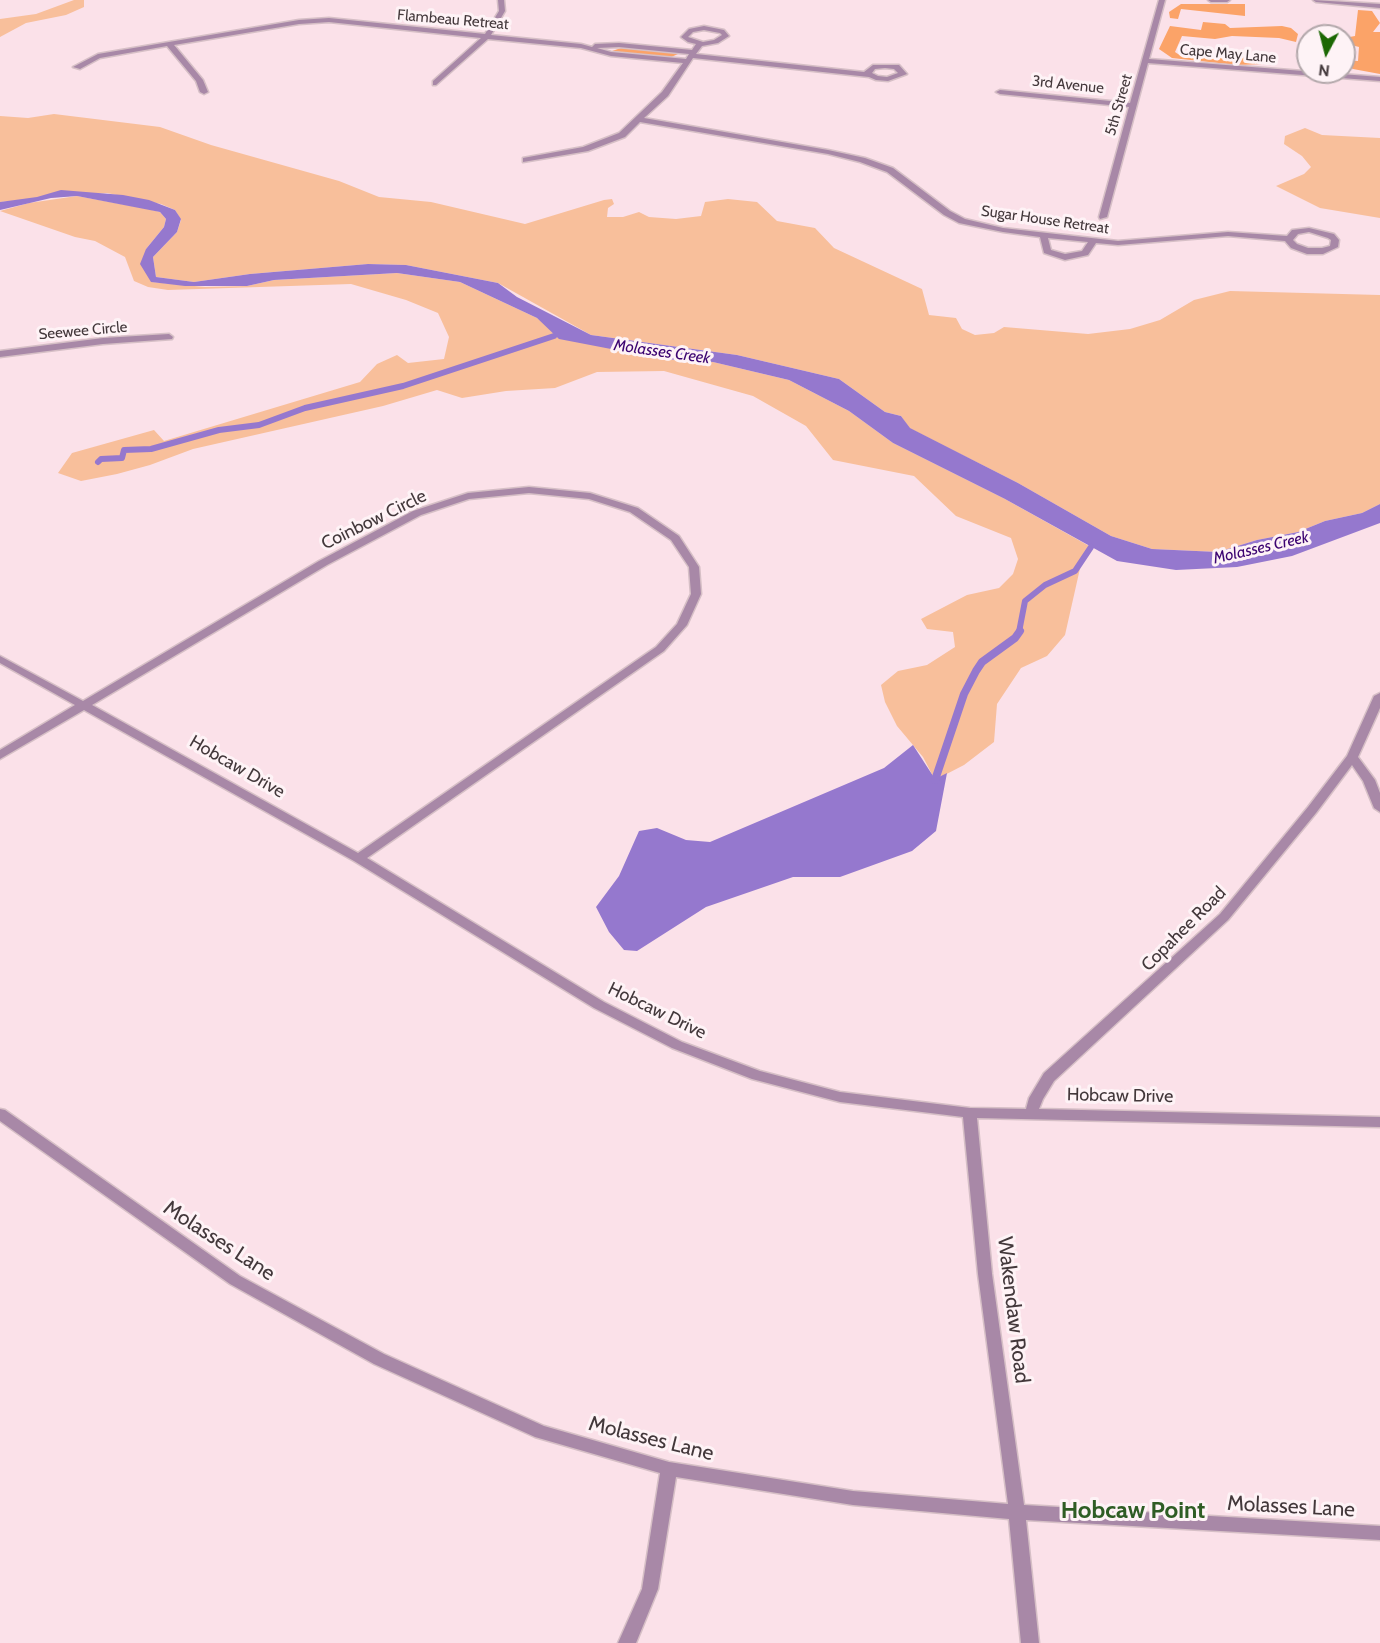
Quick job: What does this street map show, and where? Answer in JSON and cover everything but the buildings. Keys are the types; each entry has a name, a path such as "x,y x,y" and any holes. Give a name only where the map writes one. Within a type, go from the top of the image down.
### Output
{"street":[{"path":"436,83 486,37 502,11 501,0"},
{"name":"5th Street","path":"1103,217 1162,0"},
{"path":"1211,0 1227,0"},
{"path":"1316,0 1380,6"},
{"name":"Flambeau Retreat","path":"77,67 98,56 311,20 346,21 581,46 611,54 690,57 869,75"},
{"path":"709,28 722,31 726,36 716,42 699,43 686,39 684,34 691,30 709,28"},
{"path":"526,160 585,149 622,135 665,94 699,43"},
{"path":"169,44 199,80 204,92"},
{"name":"Cape May Lane","path":"1146,61 1380,79"},
{"name":"3rd Avenue","path":"1000,92 1133,105"},
{"name":"Sugar House Retreat","path":"640,120 828,152 862,160 890,170 947,213 962,220 1044,236 1092,242 1139,243 1228,234 1288,239"},
{"path":"1309,230 1331,236 1336,243 1330,249 1307,251 1294,246 1288,239 1295,232 1309,230"},
{"path":"1044,236 1047,251 1065,257 1085,254 1092,242"},
{"name":"Seewee Circle","path":"0,354 103,341 169,338"},
{"name":"Coinbow Circle","path":"0,754 323,562 417,513 468,496 529,490 590,496 634,510 675,538 694,567 696,594 682,625 660,649 358,858"},
{"name":"Hobcaw Drive","path":"0,659 84,703 358,858 599,1005 677,1045 757,1075 840,1097 970,1113 1380,1122"},
{"name":"Copahee Road","path":"1031,1114 1036,1098 1049,1077 1224,917 1312,810 1352,757 1380,696"},
{"path":"1352,757 1369,780 1380,808"},
{"name":"Wakendaw Road","path":"970,1113 986,1274 1016,1512"},
{"name":"Molasses Lane","path":"0,1114 235,1280 379,1359 541,1432 669,1469 853,1498 1016,1512 1380,1533"},
{"path":"627,1643 650,1589 669,1469"},
{"path":"1016,1512 1030,1643"}],"shaded area":[{"path":"74,0 84,0 84,7 66,15 26,23 0,37 0,19 36,14"},
{"path":"1181,4 1245,4 1245,16 1181,9 1178,19 1170,18 1169,12"},
{"path":"1358,10 1372,11 1380,23 1373,32 1380,32 1380,74 1356,70 1359,47 1356,46"},
{"path":"1203,22 1225,24 1230,28 1282,26 1291,28 1296,32 1296,42 1279,38 1232,36 1215,39 1182,36 1175,52 1181,56 1195,52 1203,56 1219,55 1257,59 1264,64 1237,65 1172,58 1159,49 1170,26 1201,30"},
{"path":"621,48 678,54 669,58 612,51"},
{"path":"54,114 160,127 211,145 339,181 379,197 431,202 525,224 612,199 614,204 608,208 607,217 623,217 639,212 649,217 676,219 701,216 705,202 728,199 757,202 777,221 815,228 834,248 922,289 929,315 956,318 962,329 975,335 994,333 1004,327 1088,334 1130,329 1160,320 1194,300 1230,291 1380,295 1380,504 1362,513 1325,521 1298,532 1257,540 1218,552 1152,549 1111,536 1018,483 909,428 901,416 885,412 839,379 737,355 591,335 498,283 406,265 368,264 250,274 194,282 156,277 153,257 177,232 181,220 175,210 161,204 107,193 0,202 0,116 28,118"},
{"path":"1305,128 1322,135 1380,138 1380,218 1320,208 1276,186 1304,174 1311,167 1302,156 1284,144 1285,136"},
{"path":"77,196 160,212 166,219 164,227 146,249 152,282 205,287 247,286 274,280 397,273 460,282 544,323 627,351 663,359 713,362 789,380 849,411 893,443 1005,499 1091,547 1081,564 1065,635 1047,656 1021,668 997,704 994,742 964,765 935,780 923,757 897,726 885,702 881,685 898,671 927,665 955,647 953,632 927,629 921,619 967,595 999,588 1013,574 1018,559 1011,538 956,516 914,476 833,460 806,426 753,396 664,371 597,372 555,388 506,391 462,398 437,390 383,406 193,449 117,474 81,481 58,473 72,453 154,430 164,441 360,382 377,364 397,355 408,363 444,359 449,337 438,313 406,300 351,284 168,290 148,287 134,281 125,257 95,241 75,237 0,211 29,203"}],"water":[{"name":"Molasses Creek","path":"61,190 123,195 149,200 175,210 181,219 177,232 153,257 156,277 194,282 250,274 368,264 406,265 498,283 517,297 591,335 737,355 839,379 885,412 901,416 910,428 1018,483 1111,536 1152,549 1218,552 1257,540 1298,532 1325,521 1362,513 1380,504 1380,523 1292,556 1237,567 1176,570 1117,561 1005,499 893,443 849,411 789,380 713,362 663,359 559,339 537,318 460,282 397,273 274,280 247,286 185,286 151,282 140,264 146,249 164,227 166,219 160,212 77,196 51,198 0,210 0,202 37,197"},
{"path":"913,745 935,779 947,773 936,831 912,851 840,877 793,877 706,907 637,951 624,950 609,932 596,907 619,876 639,831 657,828 686,840 710,842 884,768"}],"waterway":[{"path":"98,462 101,459 122,458 124,450 151,449 219,430 259,425 305,408 403,386 554,336"},
{"path":"1019,632 1025,601 1045,585 1075,571 1091,547"},
{"path":"935,780 964,694 976,671 982,662 1015,638 1020,631"}],"district":[{"name":"Hobcaw Point","path":"1133,1511"}]}
